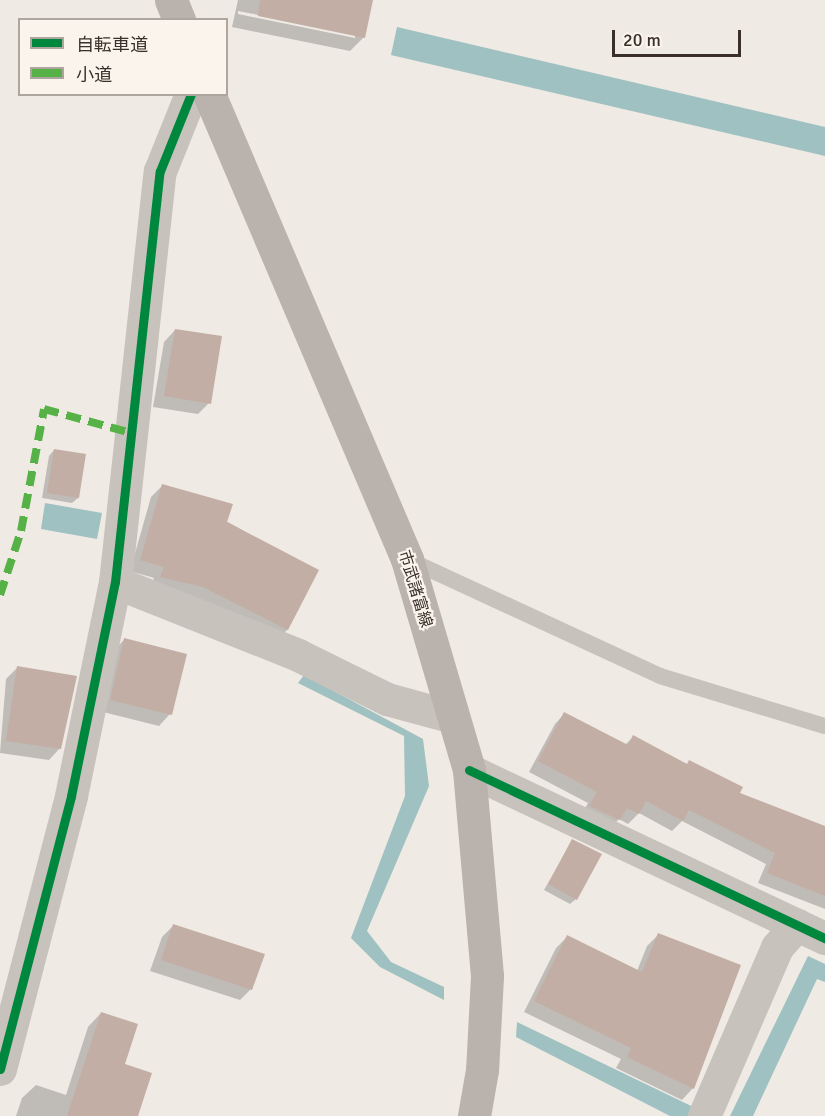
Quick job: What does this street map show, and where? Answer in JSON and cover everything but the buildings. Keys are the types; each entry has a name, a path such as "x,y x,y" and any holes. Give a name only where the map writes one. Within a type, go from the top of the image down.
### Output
{"main road":[{"path":"171,0 177,18"},
{"name":"市武諸富線","path":"210,96 407,559 469,771 487,976 482,1070 474,1116"}],"street":[{"path":"0,1069 71,796 115,582 160,171 190,96"},
{"path":"115,582 298,655 387,699 453,717"},
{"path":"469,771 811,931"},
{"path":"706,1109 777,947 811,931"}],"lane":[{"path":"407,559 660,676 825,726"}],"water":[{"path":"397,27 825,127 825,156 391,55"},
{"path":"45,503 102,513 97,539 41,529"},
{"path":"304,675 423,739 429,786 367,931 391,962 444,987 444,1000 380,967 351,938 405,796 404,736 298,683"},
{"path":"808,956 825,964 825,982 817,979 753,1116 730,1116"},
{"path":"517,1022 712,1116 670,1116 516,1037"}],"marked path":[{"path":"0,595 21,531 44,409 131,433"}],"cycle path":[{"path":"0,1069 71,796 115,582 160,171 190,96"},
{"path":"469,770 825,938"}]}
